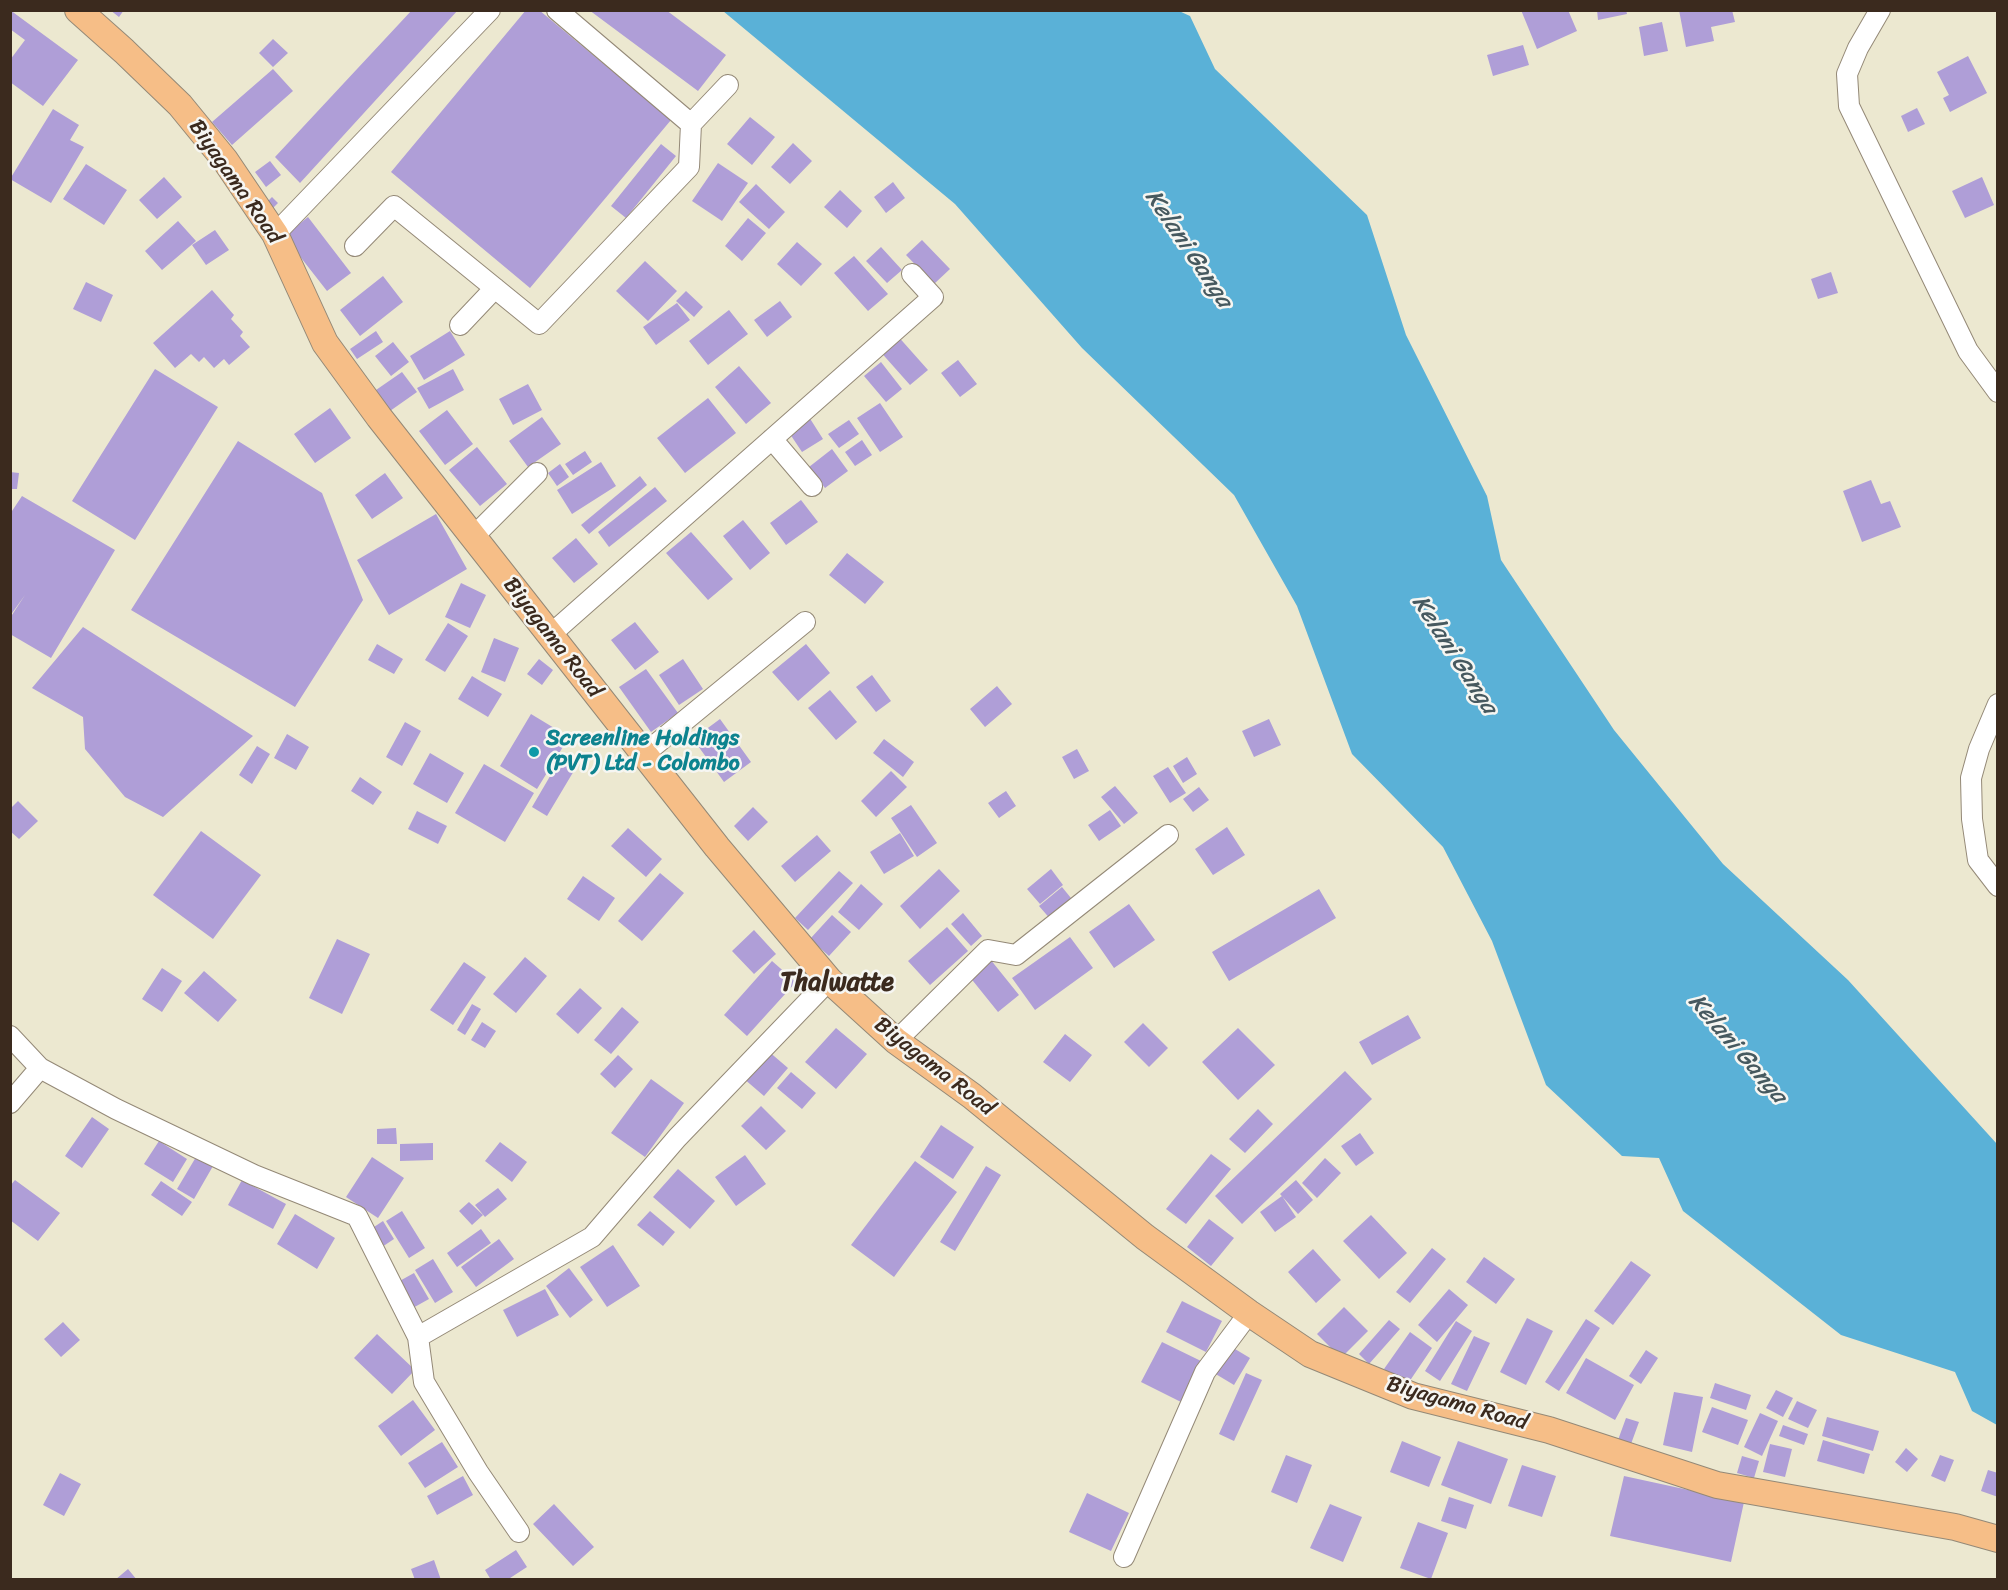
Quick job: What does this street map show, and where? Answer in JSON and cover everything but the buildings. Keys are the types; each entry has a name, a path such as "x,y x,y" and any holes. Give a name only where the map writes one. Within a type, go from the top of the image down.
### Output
{"main road":[{"name":"Biyagama Road","path":"78,10 180,105 225,160 275,234 326,343 379,417 717,848 829,980 896,1041 972,1096 1145,1237 1249,1313 1310,1354 1413,1396 1549,1430 1717,1485 1955,1527 1998,1539"}],"street":[{"path":"275,234 490,10"},
{"path":"556,10 691,124"},
{"path":"1880,10 1858,48 1847,74 1850,106 1968,351 1998,392"},
{"path":"355,246 394,206 539,324 689,167 691,124 728,85"},
{"path":"550,635 933,297 912,274"},
{"path":"460,325 495,288"},
{"path":"772,439 812,486"},
{"path":"473,537 537,473"},
{"path":"644,754 805,622"},
{"path":"1998,704 1979,749 1971,778 1972,819 1978,860 1998,886"},
{"path":"896,1041 988,950 1016,956 1168,835"},
{"path":"418,1337 592,1237 677,1138 829,980"},
{"path":"10,1036 40,1068 116,1109 254,1175 357,1216 418,1337 424,1382 478,1472 519,1532"},
{"path":"10,1103 40,1068"},
{"path":"1124,1557 1204,1372 1249,1313"}],"water":[{"name":"Kelani Ganga","path":"723,11 1179,11 1190,16 1215,69 1367,215 1406,335 1487,496 1501,560 1614,730 1723,864 1848,980 1997,1144 1997,1425 1972,1411 1955,1372 1841,1335 1683,1211 1659,1158 1622,1156 1546,1085 1492,941 1443,847 1352,754 1297,606 1234,495 1082,348 955,204"}],"place":[{"name":"Screenline Holdings (PVT) Ltd - Colombo","path":"534,752"}],"district":[{"name":"Thalwatte","path":"837,983"}]}
